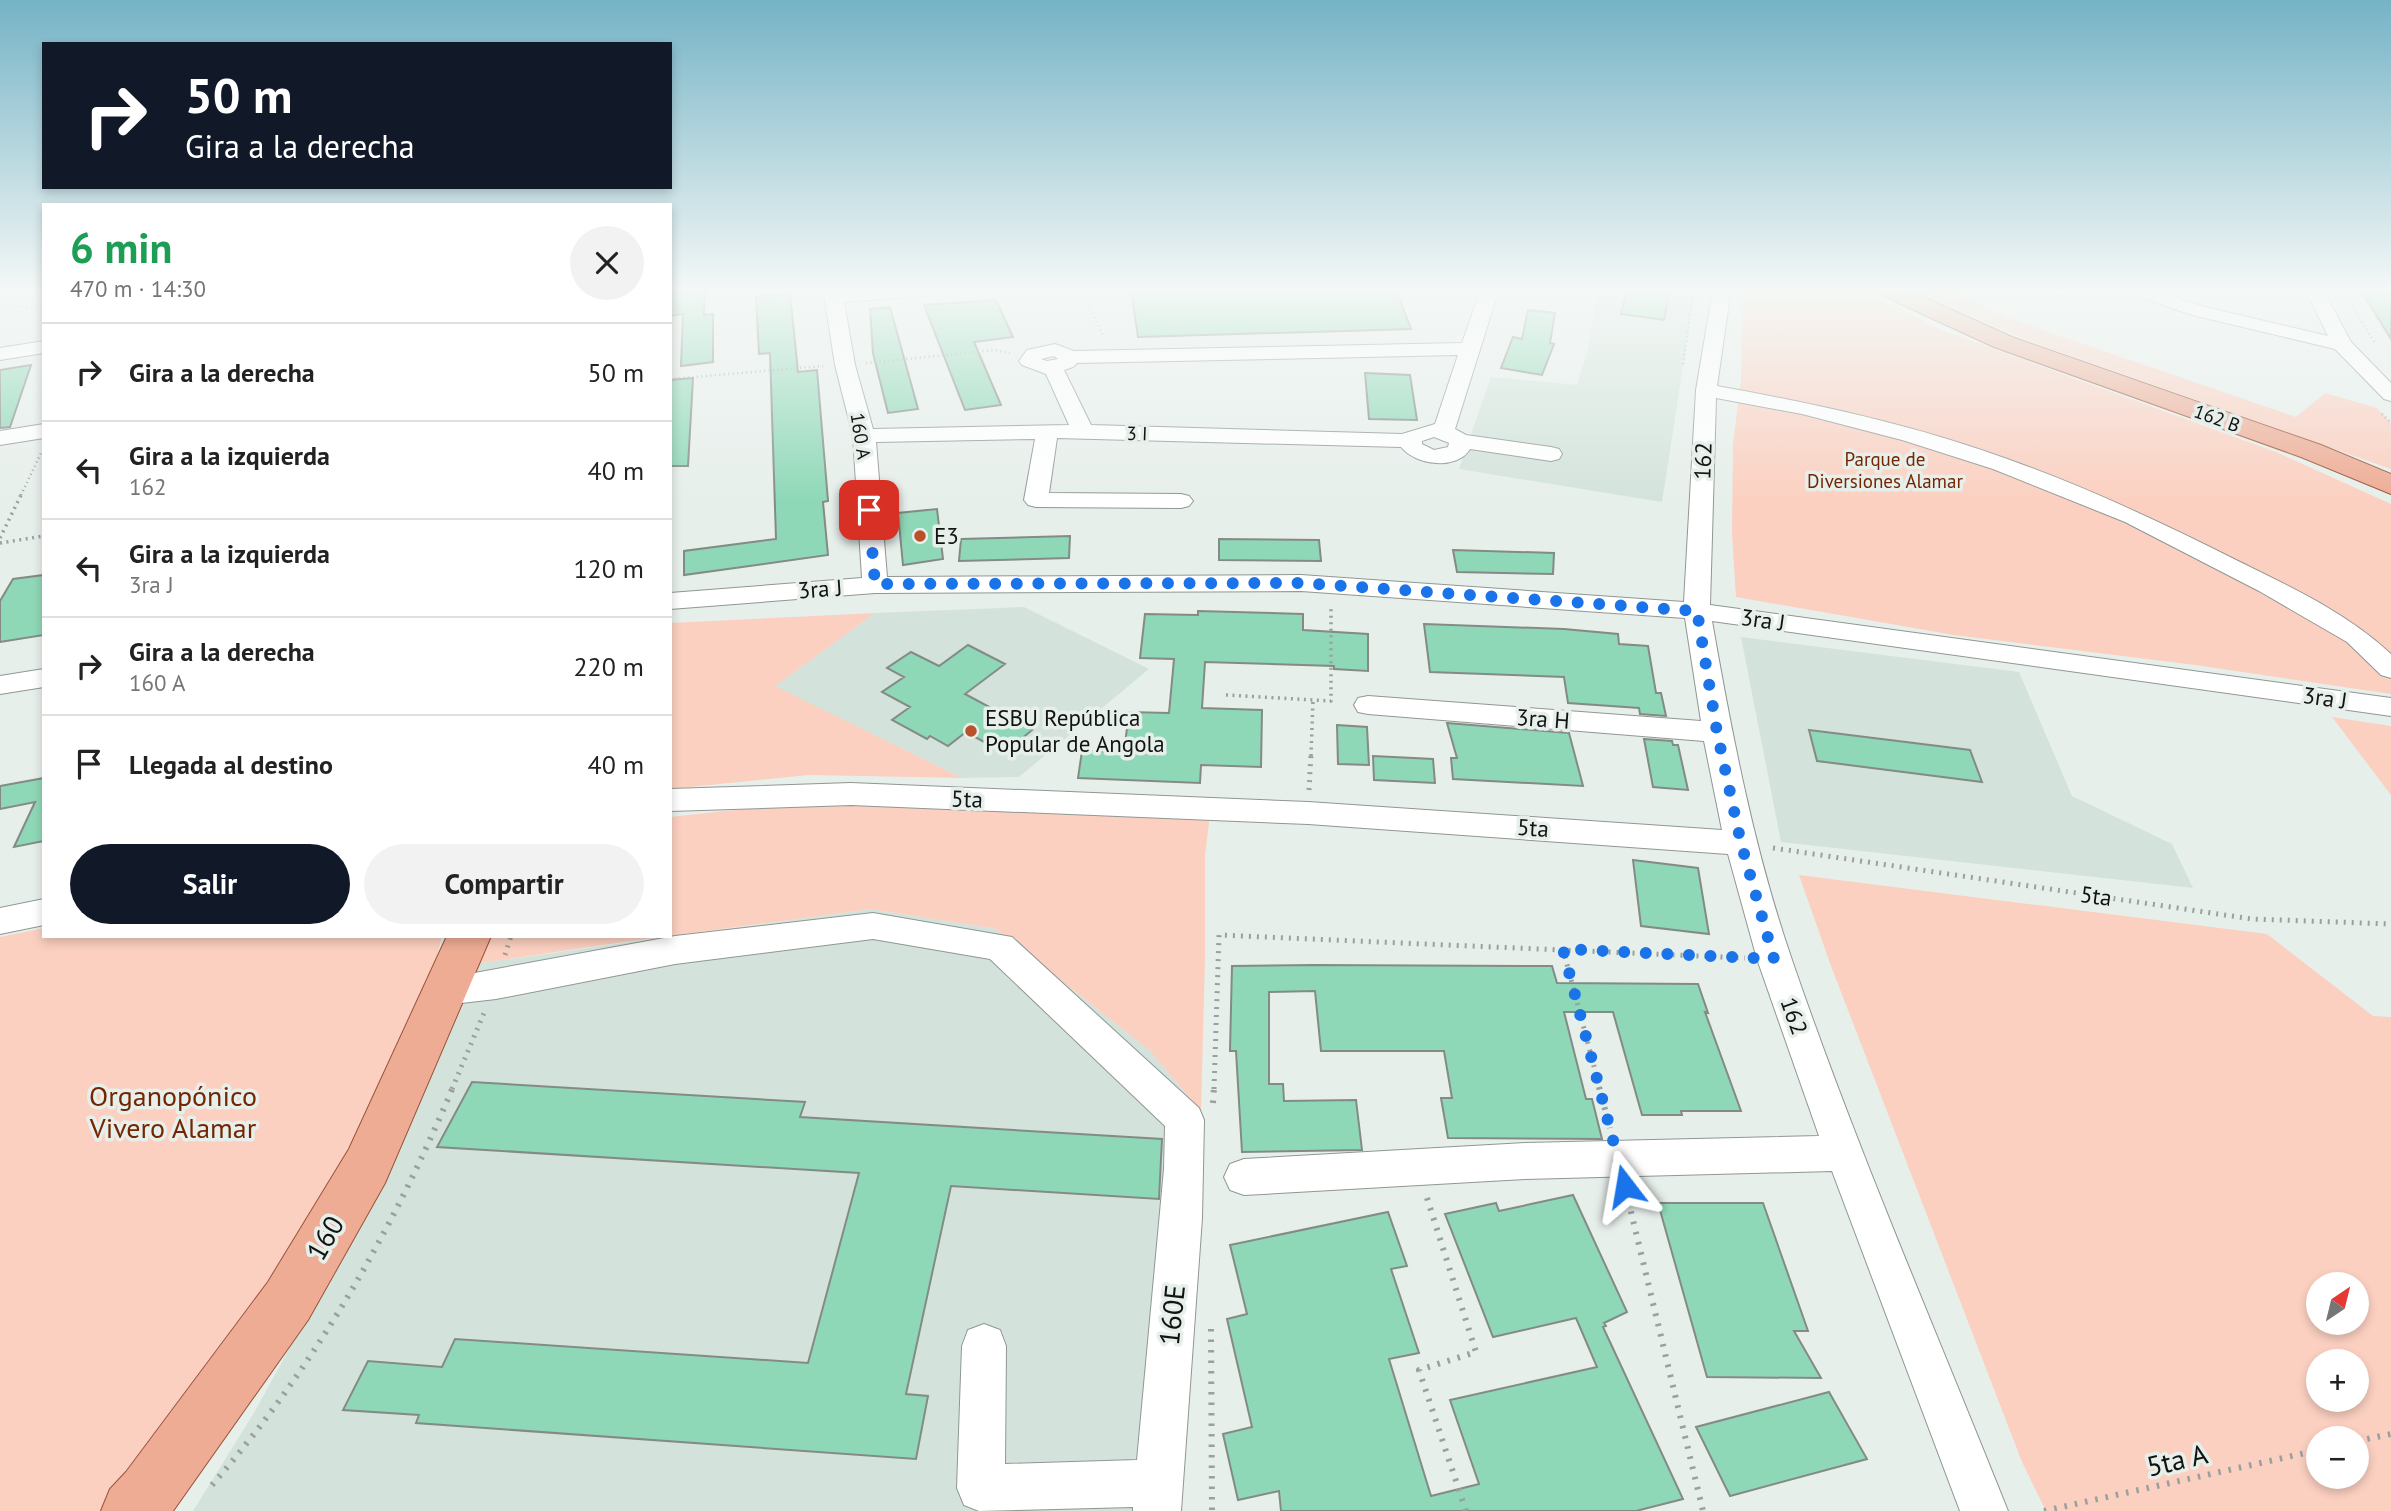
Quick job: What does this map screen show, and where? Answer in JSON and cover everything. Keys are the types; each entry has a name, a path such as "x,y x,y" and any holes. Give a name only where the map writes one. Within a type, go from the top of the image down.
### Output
{"main road":[{"name":"162 B","path":"2052,360 2311,451 2391,485"},
{"name":"160","path":"132,1511 148,1494 288,1301 367,1166 468,938"}],"street":[{"name":"160 A","path":"844,360 863,436 875,584"},
{"path":"1083,360 1061,362 1083,431"},
{"path":"1469,360 1451,436 1551,454"},
{"name":"162","path":"1711,360 1706,390 1697,611 1717,732 1741,843 1774,959 1845,1153 1984,1511"},
{"path":"2356,360 2391,395"},
{"path":"1706,390 1802,408 1910,435 2001,464 2133,517 2268,586 2356,636 2391,669"},
{"path":"0,438 42,431"},
{"name":"3 I","path":"863,436 1083,431 1410,441 1416,433 1451,436"},
{"path":"1047,432 1036,500 1181,501"},
{"name":"3ra J","path":"672,601 875,584 1331,585 1697,611 2391,707"},
{"path":"0,685 42,678"},
{"name":"3ra H","path":"1368,705 1717,732"},
{"name":"5ta","path":"672,800 851,794 1308,813 1741,843"},
{"path":"0,921 42,912"},
{"path":"444,991 496,985 675,950 873,926 1000,947 1199,1116"},
{"name":"160E","path":"1157,1497 1185,1183 1199,1116"},
{"path":"1244,1177 1417,1167 1845,1153"},
{"path":"984,1346 981,1488 1157,1497"}],"path":[{"path":"1682,374 1684,360"},
{"path":"0,538 42,451"},
{"path":"0,543 42,536"},
{"path":"1226,695 1331,701 1331,585"},
{"path":"1308,813 1313,700"},
{"name":"5ta","path":"1741,843 2252,919 2391,924"},
{"path":"1199,1116 1219,935 1774,959"},
{"path":"1563,949 1619,1159 1703,1511"},
{"path":"1417,1167 1476,1352 1419,1370 1466,1511"},
{"path":"1211,1318 1212,1511"},
{"path":"2369,1439 2391,1434"},
{"name":"5ta A","path":"2044,1511 2306,1453"}],"shaded area":[{"path":"1585,360 1684,360 1662,502 1459,469 1491,377 1577,385"},
{"name":"ESBU República Popular de Angola","path":"1024,607 1149,669 1019,777 962,778 774,686 875,613"},
{"path":"1741,637 2019,672 2072,796 2172,844 2193,888 1781,842"},
{"path":"871,909 996,929 1149,1050 1201,1111 1167,1511 193,1511 255,1411 402,1143 480,963"}],"green space":[{"name":"Parque de Diversiones Alamar","path":"1741,360 2023,360 2276,452 2391,504 2391,694 2195,665 1954,635 1736,597 1732,534 1733,444"},
{"path":"2082,360 2129,360 2296,417 2325,393 2377,408 2391,423 2391,469"},
{"path":"875,613 775,686 962,778 809,775 672,789 672,623"},
{"path":"2332,717 2391,726 2391,795"},
{"path":"835,799 1211,806 1205,856 1201,1111 1149,1050 996,929 871,909 672,936 672,817"},
{"path":"1799,875 2267,934 2373,1016 2391,1017 2391,1511 2046,1511 2022,1462 1831,966"},
{"name":"Organopónico Vivero Alamar","path":"42,928 42,938 442,938 435,965 295,1262 113,1511 0,1511 0,937"},
{"path":"488,938 652,938 480,963"}],"building":[{"path":"681,360 713,360 713,362 681,366"},
{"path":"770,360 797,360 798,372 817,370 828,501 823,502 828,555 684,575 684,551 776,539"},
{"path":"875,360 904,360 918,409 888,413"},
{"path":"945,360 982,360 1001,405 965,410"},
{"path":"1504,360 1548,360 1542,375 1501,368"},
{"path":"31,365 10,427 0,428 0,370"},
{"path":"1365,373 1410,375 1417,420 1369,419"},
{"path":"693,378 688,466 672,466 672,380"},
{"name":"E3","path":"937,509 943,559 903,565 898,513"},
{"path":"1070,536 1069,558 959,561 961,539"},
{"path":"1219,539 1319,540 1321,561 1219,560"},
{"path":"1453,550 1554,553 1553,574 1457,572"},
{"path":"42,575 42,635 0,642 0,601 13,579"},
{"path":"1198,611 1303,614 1303,630 1368,634 1368,671 1334,669 1334,666 1205,662 1202,708 1262,710 1261,767 1201,765 1200,783 1078,778 1082,751 1124,752 1129,712 1169,713 1174,659 1140,658 1145,614 1198,615"},
{"path":"1424,624 1564,629 1618,634 1619,644 1648,646 1656,693 1661,693 1666,716 1640,714 1639,708 1568,703 1564,677 1430,672"},
{"path":"968,645 1005,664 965,694 1032,730 1012,747 994,737 986,743 966,732 948,746 930,736 927,739 892,720 910,707 882,692 904,677 887,668 911,652 939,666"},
{"path":"1447,723 1569,733 1583,786 1453,779 1451,758 1457,758"},
{"path":"1337,725 1367,727 1369,765 1338,764"},
{"path":"1809,730 1970,750 1982,782 1817,761"},
{"path":"1644,739 1672,741 1673,745 1678,745 1688,790 1653,787"},
{"path":"1373,756 1433,759 1435,783 1374,780"},
{"path":"42,778 42,841 14,847 35,802 0,809 0,786"},
{"path":"1633,860 1698,868 1709,934 1641,926"},
{"path":"1232,966 1552,966 1557,983 1698,984 1708,1013 1705,1012 1741,1111 1681,1111 1682,1115 1642,1115 1613,1012 1564,1012 1586,1099 1592,1099 1602,1139 1448,1138 1441,1098 1452,1098 1444,1051 1321,1051 1315,991 1269,992 1269,1084 1283,1084 1284,1101 1356,1100 1362,1150 1242,1152 1236,1051 1230,1051"},
{"path":"472,1082 805,1102 800,1117 1162,1139 1159,1199 951,1186 906,1394 928,1396 916,1459 416,1423 419,1415 343,1410 368,1361 442,1367 455,1339 808,1363 859,1173 437,1147"},
{"path":"1573,1195 1627,1312 1604,1323 1606,1326 1603,1327 1683,1499 1636,1511 1281,1511 1279,1491 1238,1500 1223,1434 1252,1427 1227,1319 1247,1314 1230,1245 1388,1212 1407,1266 1391,1269 1419,1353 1389,1359 1431,1496 1479,1484 1450,1400 1597,1367 1576,1318 1493,1337 1445,1214 1496,1203 1499,1211"},
{"path":"1658,1203 1763,1203 1808,1331 1794,1331 1821,1378 1707,1377"},
{"path":"1829,1392 1867,1459 1730,1496 1696,1427"}],"place":[{"name":"E3","path":"920,536"},
{"name":"ESBU República Popular de Angola","path":"971,731"}],"route":[{"path":"869,510 875,584 1301,583 1697,611 1717,732 1741,843 1774,959 1563,949 1625,1186"}]}
